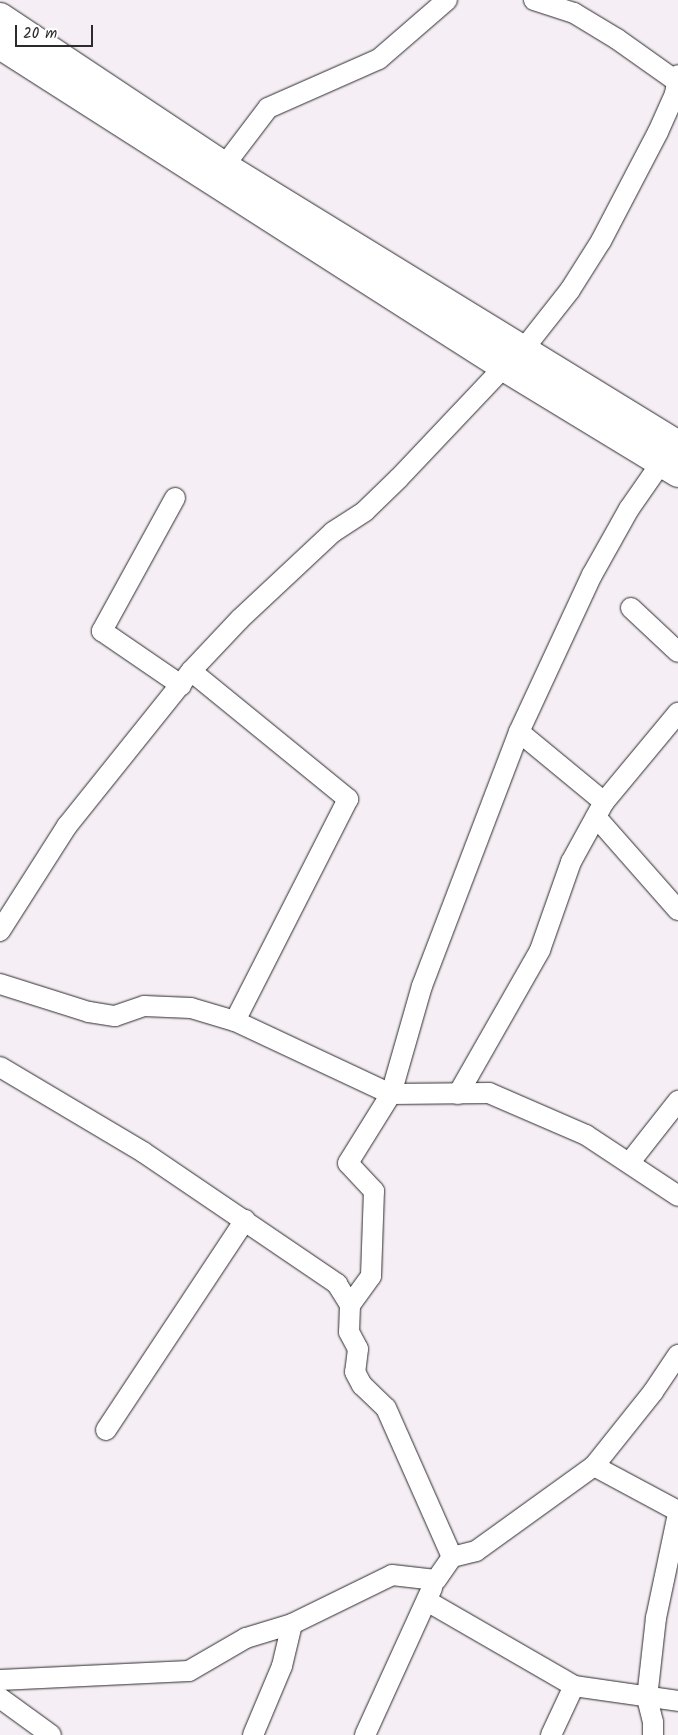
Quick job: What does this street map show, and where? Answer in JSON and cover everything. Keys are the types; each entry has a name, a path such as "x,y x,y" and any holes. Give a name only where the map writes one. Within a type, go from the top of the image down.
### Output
{"street":[{"path":"224,166 268,108 379,59 447,0"},
{"path":"0,932 67,826 186,678 240,618 333,532 365,511 399,478 513,359 570,290 600,242 677,87 617,38 574,13 534,0"},
{"path":"0,17 513,359"},
{"path":"0,45 513,359 672,460 629,509 592,576 519,732 422,986 391,1094 348,1164 374,1191 371,1276 350,1305 349,1332 358,1349 355,1372 362,1384 386,1408 452,1556"},
{"path":"175,498 102,630 186,678 348,799 235,1021"},
{"path":"631,608 678,652"},
{"path":"458,1094 536,958 571,862 600,810 678,713"},
{"path":"519,732 600,810 678,910"},
{"path":"0,984 89,1012 115,1016 144,1006 192,1008 235,1021 391,1094 489,1093 586,1135 630,1162 678,1196"},
{"path":"0,1067 143,1152 245,1220 337,1284 350,1305"},
{"path":"630,1162 678,1101"},
{"path":"106,1430 245,1220"},
{"path":"365,1735 436,1580 452,1556 476,1551 594,1466 654,1392 678,1355"},
{"path":"594,1466 678,1512 656,1618 647,1698 653,1722 653,1735"},
{"path":"0,1680 189,1671 246,1638 292,1624 392,1575 436,1580"},
{"path":"427,1601 574,1686 678,1701"},
{"path":"253,1735 282,1666 292,1624"},
{"path":"551,1735 574,1686"},
{"path":"0,1698 51,1735"}]}
